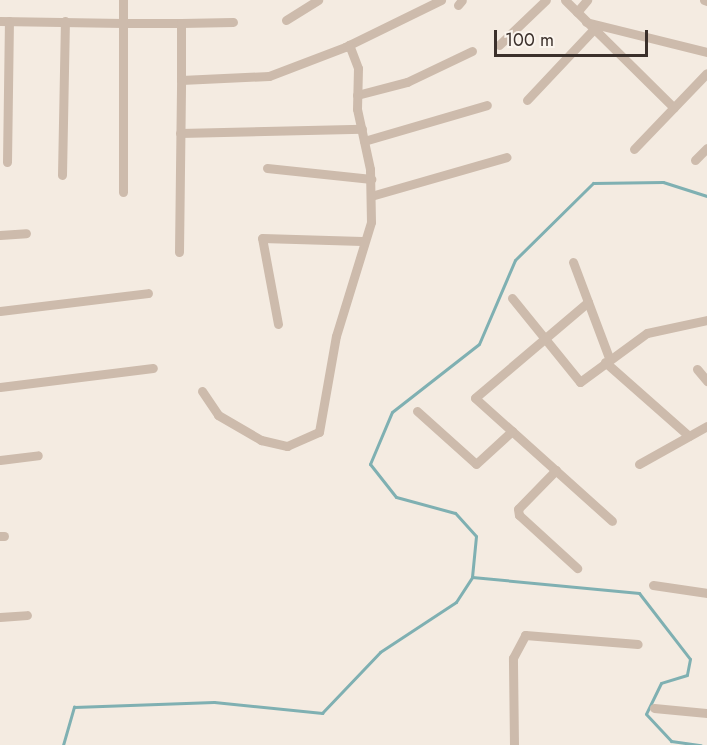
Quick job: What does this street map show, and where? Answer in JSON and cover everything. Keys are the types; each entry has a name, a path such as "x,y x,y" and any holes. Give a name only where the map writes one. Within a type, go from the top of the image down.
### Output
{"street":[{"path":"123,0 123,192"},
{"path":"286,20 303,4 318,0"},
{"path":"181,80 269,76 349,45 441,0"},
{"path":"499,45 546,0"},
{"path":"565,0 674,108"},
{"path":"577,12 587,0"},
{"path":"7,162 5,21 233,22"},
{"path":"62,175 65,21"},
{"path":"178,252 181,22"},
{"path":"586,22 707,52"},
{"path":"526,100 594,29"},
{"path":"202,391 218,415 261,441 286,446 319,432 336,336 362,241 371,222 371,179 357,95 358,68 349,45"},
{"path":"357,95 407,82 472,51"},
{"path":"634,149 707,73"},
{"path":"364,141 487,105"},
{"path":"180,133 362,129"},
{"path":"695,160 707,148"},
{"path":"371,196 507,157"},
{"path":"267,168 371,179"},
{"path":"0,235 26,233"},
{"path":"278,324 261,238 362,241"},
{"path":"573,262 607,360 689,436"},
{"path":"0,311 148,292"},
{"path":"512,298 580,382 607,360 656,329 707,320"},
{"path":"588,302 475,398 612,521"},
{"path":"0,387 153,368"},
{"path":"697,369 707,381"},
{"path":"417,411 476,464 512,431"},
{"path":"639,464 707,426"},
{"path":"0,460 38,455"},
{"path":"556,470 518,509 519,515 577,568"},
{"path":"653,585 707,593"},
{"path":"0,617 27,615"},
{"path":"514,745 513,658 525,635 638,644"},
{"path":"654,708 707,713"}],"waterway":[{"path":"63,745 74,707 214,702 322,713 380,652 456,602 472,577 476,536 455,513 396,497 370,464 392,412 479,344 515,260 593,183 663,182 707,196"},
{"path":"472,577 639,593 690,659 687,675 661,683 646,714 671,741 701,745"}]}
